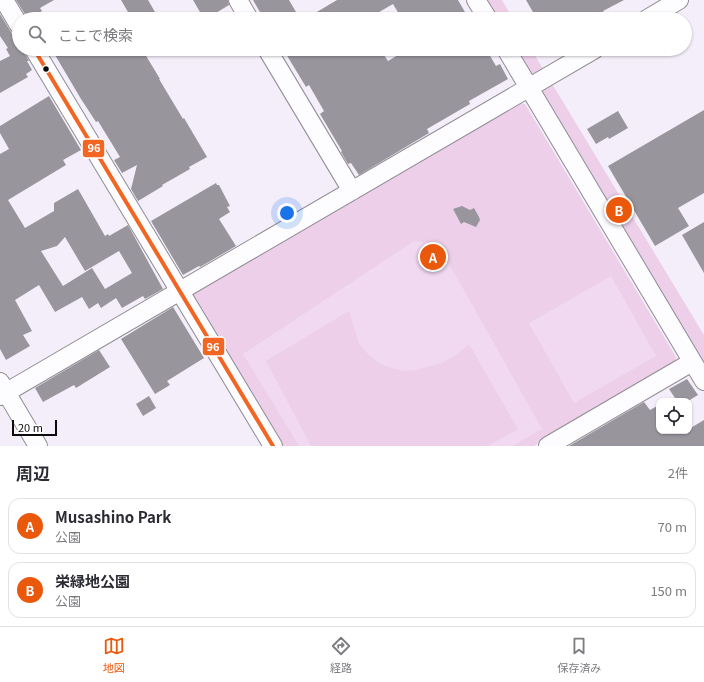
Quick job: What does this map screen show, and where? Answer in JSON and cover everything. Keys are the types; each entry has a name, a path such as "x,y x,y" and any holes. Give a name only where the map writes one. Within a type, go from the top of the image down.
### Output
{"street":[{"path":"4,0 12,13"},
{"path":"238,0 245,12"},
{"path":"476,0 484,12"},
{"path":"659,12 679,0"},
{"path":"38,56 273,446"},
{"path":"271,56 352,191"},
{"path":"510,56 704,381"},
{"path":"38,446 2,390 180,292 583,56"},
{"path":"548,446 692,362"}],"shaded area":[{"path":"483,0 502,0 509,12 490,12"},
{"path":"516,56 535,56 704,335 704,368"},
{"path":"514,102 525,104 676,357 675,364 534,446 280,446 192,302 194,289"},
{"path":"414,241 438,244 542,429 512,446 488,446 518,429 469,344 456,355 442,363 416,370 404,371 391,368 379,363 359,344 349,311 266,361 311,446 299,446 243,354"},
{"path":"611,276 656,356 574,403 529,323"}],"building":[{"path":"16,0 54,0 40,8 42,11 40,12 24,12"},
{"path":"121,0 148,0 155,12 128,12"},
{"path":"193,0 228,0 229,5 218,12 200,12"},
{"path":"253,0 289,0 296,12 260,12"},
{"path":"337,0 458,0 465,12 398,12 393,4 379,12 317,12"},
{"path":"526,0 624,0 604,12 533,12"},
{"path":"0,14 12,34 12,56 26,56 32,70 26,74 28,77 0,93 0,61 10,56 6,49 8,48 0,36"},
{"path":"56,56 146,56 207,157 189,167 190,169 138,201 131,189 137,165 122,173 114,160 120,157 98,121 96,122"},
{"path":"287,56 385,56 388,61 396,56 490,56 496,66 500,64 508,79 469,101 470,104 427,129 429,133 359,175 351,163 348,164 320,114 324,111 309,85 306,87"},
{"path":"49,96 81,150 63,160 66,165 8,200 25,228 54,211 54,203 78,189 105,236 108,234 109,236 128,225 163,289 145,299 143,296 122,308 116,298 101,308 98,303 89,309 82,297 55,312 39,285 15,300 32,331 23,335 30,346 6,360 0,349 0,154 9,149 0,133 0,126","holes":["65,237 85,271 119,251 132,273 105,289 92,268 63,286 41,251 57,246"]},
{"path":"704,110 704,193 678,208 689,226 655,246 608,166"},
{"path":"618,111 628,128 609,139 608,137 596,144 587,129"},
{"path":"216,183 219,185 230,206 227,207 230,212 219,219 236,246 183,275 151,221"},
{"path":"462,206 470,210 474,208 480,220 476,227 464,222 461,224 453,209"},
{"path":"704,222 704,273 682,235"},
{"path":"173,307 204,358 167,381 170,385 155,394 121,339"},
{"path":"99,350 110,367 76,388 74,385 43,402 35,388"},
{"path":"687,379 698,395 692,399 675,398 669,389"},
{"path":"149,396 156,408 143,416 136,404"},
{"path":"644,402 650,410 656,407 656,434 692,434 692,427 704,420 704,446 569,446"}],"transit line":[{"name":"96","path":"38,56 273,446"}],"place":[{"name":"栄緑地公園","path":"619,210"},
{"name":"Musashino Park","path":"433,257"}]}
